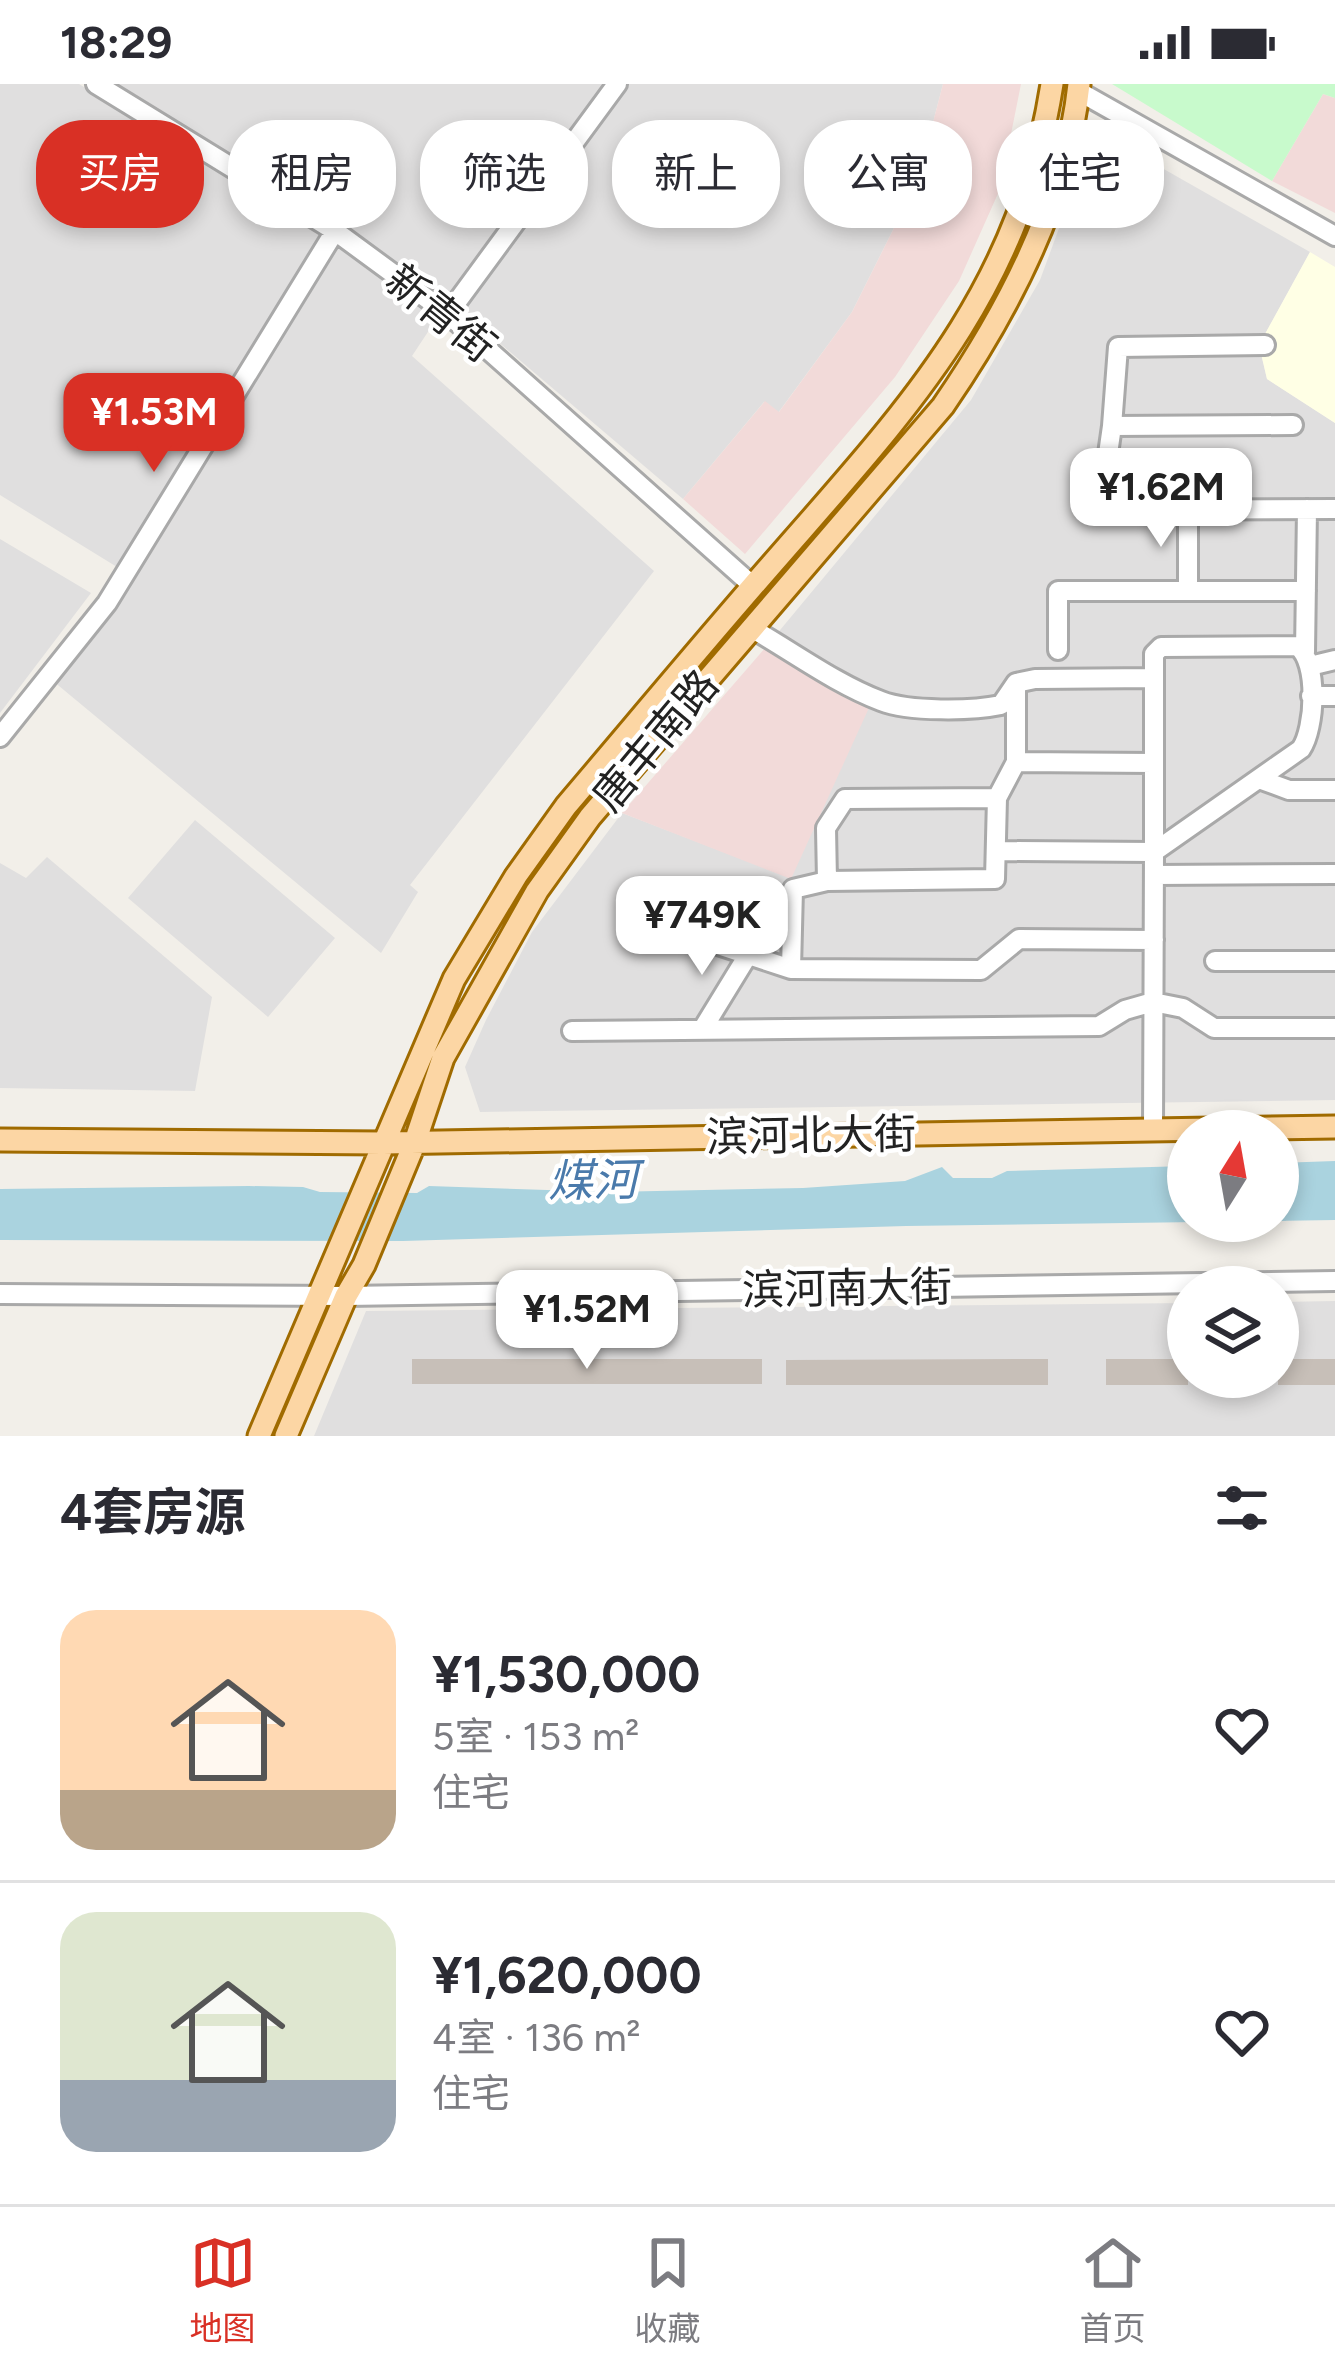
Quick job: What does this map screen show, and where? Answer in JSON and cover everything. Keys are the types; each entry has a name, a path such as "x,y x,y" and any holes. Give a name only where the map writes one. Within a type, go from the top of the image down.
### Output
{"main road":[{"name":"唐丰南路","path":"259,1436 454,979 516,876 566,806 915,400 974,311 1002,256 1026,193 1052,84"},
{"name":"唐丰南路","path":"286,1436 415,1142 442,1058 537,891 590,817 943,406 984,347 1048,205 1078,87"},
{"name":"滨河北大街","path":"0,1140 383,1143 1335,1127"}],"street":[{"name":"新青街","path":"95,84 335,231 448,314 753,586"},
{"path":"448,314 617,84"},
{"path":"1078,87 1335,236"},
{"path":"0,736 107,603 335,231"},
{"path":"1265,345 1118,347 1100,510 1335,509"},
{"path":"1112,426 1293,424"},
{"path":"998,851 1154,852 1301,749 1309,737 1307,509"},
{"path":"1188,591 1189,510"},
{"path":"1058,650 1058,591 1306,591"},
{"path":"751,628 869,695 898,705 984,709 1001,705 1016,683 1035,679 1154,678"},
{"path":"1153,1129 1154,654 1161,647 1297,646 1308,659 1335,660"},
{"path":"791,970 793,889 827,881 995,879 997,798 1016,762 1016,683"},
{"path":"1310,696 1335,696"},
{"path":"1016,762 1154,763"},
{"path":"1258,779 1289,790 1335,790"},
{"path":"827,881 826,828 844,799 997,798"},
{"path":"1154,875 1335,874"},
{"path":"648,922 791,970 981,970 1019,939 1154,940"},
{"path":"702,1030 748,955"},
{"path":"1215,961 1335,961"},
{"path":"572,1031 1099,1026 1125,1010 1154,1002 1183,1008 1214,1028 1335,1028"},
{"name":"滨河南大街","path":"0,1294 346,1296 1335,1281"}],"shaded area":[{"path":"0,84 79,84 138,120 36,120 36,228 204,228 204,160 228,175 228,228 315,228 333,239 117,567 0,495"},
{"path":"110,84 943,84 934,120 804,120 804,228 894,228 852,312 778,413 764,402 683,499 449,300 412,356 654,571 410,885 418,892 381,953 53,681 346,228 396,228 396,120 228,120 228,155 204,140 204,120 170,120"},
{"path":"943,84 1021,84 1014,120 996,120 996,198 959,281 895,377 745,554 683,499 765,401 779,412 852,312 894,228 972,228 972,120 934,120"},
{"path":"1323,94 1335,98 1335,213 1272,181"},
{"path":"1164,169 1310,252 1259,345 1267,379 1335,423 1335,1100 480,1112 465,1067 486,1020 532,932 622,813 791,878 766,647 971,400 1040,280 1059,228 1164,228"},
{"path":"1310,252 1335,267 1335,423 1267,379 1259,345"},
{"path":"0,539 91,593 0,713"},
{"path":"766,647 873,699 791,879 622,813"},
{"path":"195,820 335,938 268,1017 128,898"},
{"path":"47,857 212,997 195,1091 0,1088 0,863 26,878"},
{"path":"1335,1301 1335,1436 314,1436 366,1311 1167,1303 1167,1398 1299,1398 1299,1302"}],"green space":[{"path":"1112,84 1335,84 1335,98 1323,94 1272,181"}],"water":[{"path":"1335,1161 1335,1220 1299,1221 1299,1162"},
{"path":"942,1167 953,1178 992,1178 1007,1171 1167,1167 1167,1222 403,1241 0,1240 0,1189 249,1186 417,1193 429,1186 609,1192 905,1181"}],"building":[{"path":"412,1359 762,1359 762,1384 412,1384"},
{"path":"1048,1359 1048,1385 786,1385 786,1360"},
{"path":"1106,1359 1167,1359 1167,1385 1106,1385"},
{"path":"1299,1359 1335,1359 1335,1385 1299,1385"}],"water label":[{"name":"煤河","path":"593,1180"}]}
